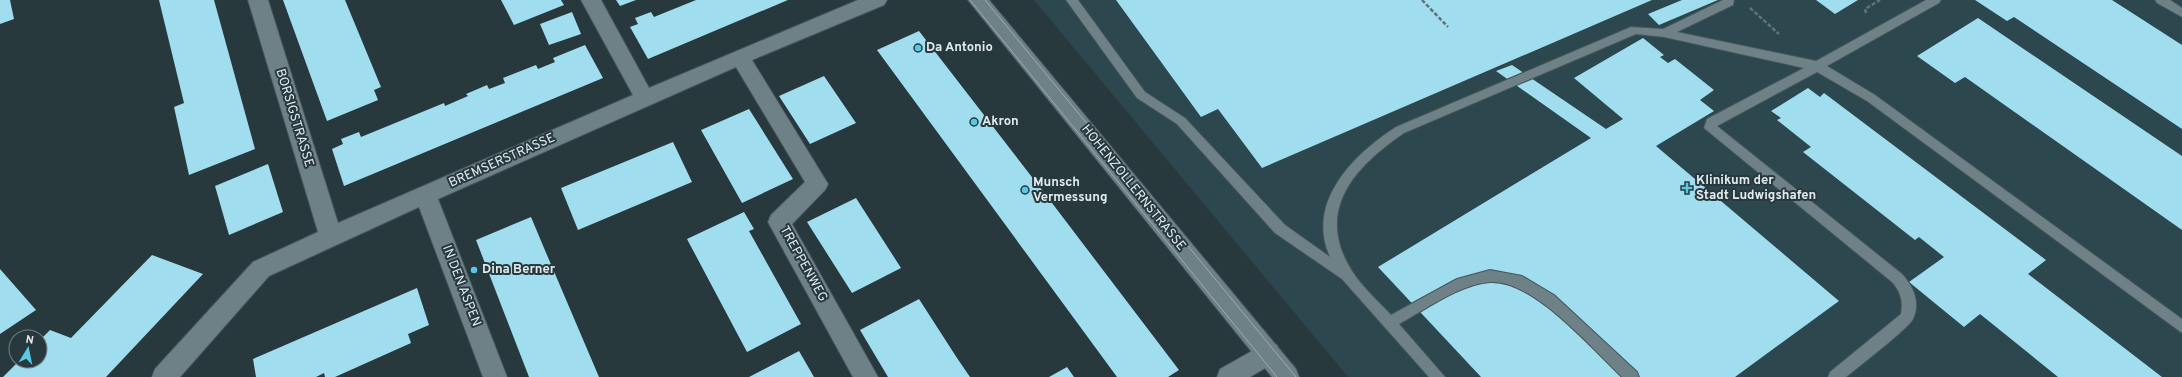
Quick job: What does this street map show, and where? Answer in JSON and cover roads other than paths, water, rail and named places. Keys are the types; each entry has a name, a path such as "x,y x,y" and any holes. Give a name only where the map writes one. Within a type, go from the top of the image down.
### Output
{"street":[{"name":"BORSIGSTRASSE","path":"258,0 331,236"},
{"path":"591,0 645,99"},
{"name":"BREMSERSTRASSE","path":"164,377 261,269 331,236 740,57 877,0"},
{"name":"HOHENZOLLERNSTRASSE","path":"978,0 1287,377"},
{"name":"TREPPENWEG","path":"740,57 817,184 779,222 866,377"},
{"name":"IN DEN ASPEN","path":"426,195 495,377"},
{"path":"1228,377 1268,353"}],"lane":[{"path":"1072,0 1141,95 1181,120 1280,229 1348,277"},
{"path":"1835,377 1907,316 1910,302 1907,289 1897,278 1710,128 1712,122 1817,66 1934,0"},
{"path":"2161,0 2182,13"},
{"path":"1664,33 1729,2"},
{"path":"1438,377 1348,277 1338,259 1331,241 1330,219 1334,201 1343,183 1356,167 1380,143 1400,130 1635,30 1664,33 1817,66 1871,98 2182,327"},
{"path":"1389,323 1457,285 1490,276 1522,282 1550,299 1632,377"}],"tram line":[{"path":"970,0 1277,377"},
{"path":"985,0 1296,377"}],"place":[{"name":"Da Antonio","path":"918,48"},
{"name":"Akron","path":"974,122"},
{"name":"Klinikum der Stadt Ludwigshafen","path":"1687,188"},
{"name":"Munsch Vermessung","path":"1025,190"},
{"name":"Dina Berner","path":"474,270"}]}
